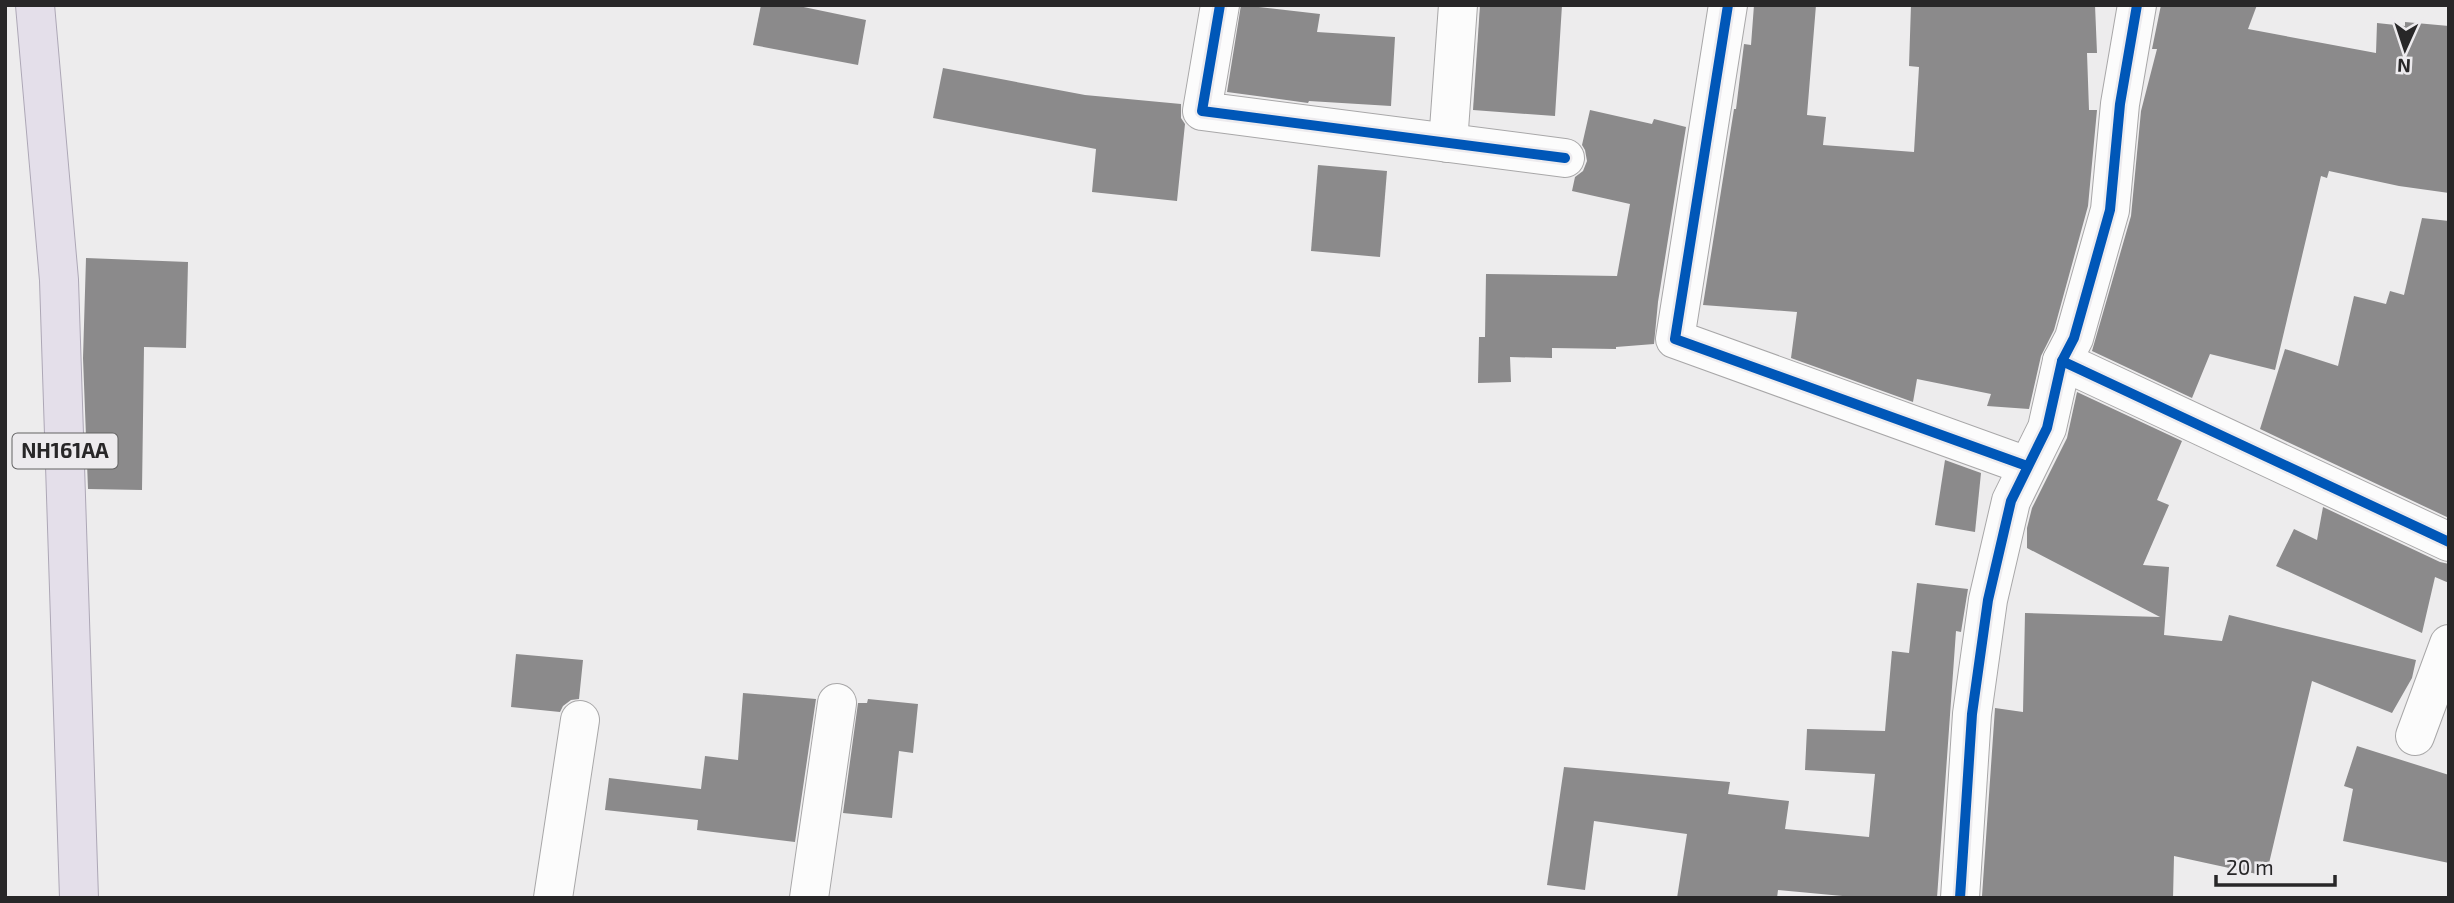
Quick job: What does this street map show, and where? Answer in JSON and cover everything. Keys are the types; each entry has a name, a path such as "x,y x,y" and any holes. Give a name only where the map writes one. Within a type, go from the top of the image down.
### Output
{"highway":[{"name":"NH161AA","path":"35,5 60,280 79,898"}],"street":[{"path":"1220,5 1202,111 1564,158"},
{"path":"1448,143 1458,5"},
{"path":"1728,5 1675,339 2027,466"},
{"path":"1960,898 1972,714 1988,600 2011,501 2048,428 2062,361 2074,338 2110,210 2120,104 2137,5"},
{"path":"2062,361 2449,542"},
{"path":"2415,736 2449,644"},
{"path":"809,898 837,703"},
{"path":"553,898 580,720"}],"building":[{"path":"761,5 794,5 866,20 858,65 753,45"},
{"path":"1241,5 1320,14 1317,32 1395,37 1391,106 1308,103 1227,92"},
{"path":"1480,5 1562,5 1555,116 1473,110"},
{"path":"1754,5 1816,5 1807,115 1826,117 1823,145 1914,152 1919,67 1909,66 1911,5 2095,5 2097,53 2087,53 2089,110 2097,110 2088,206 2054,330 2041,356 2029,409 1987,406 1991,394 1917,379 1913,402 1791,358 1797,312 1703,305 1736,109 1744,44 1751,45"},
{"path":"2161,5 2257,5 2248,29 2376,53 2377,23 2405,26 2405,22 2449,26 2449,193 2399,186 2329,171 2327,178 2321,176 2275,370 2210,354 2192,398 2092,351 2131,216 2141,111 2157,49 2152,49"},
{"path":"943,68 1085,95 1181,104 1181,118 1185,124 1177,201 1092,192 1096,149 933,118"},
{"path":"1590,110 1652,124 1654,119 1686,127 1658,302 1654,344 1616,349 1552,348 1552,358 1510,357 1511,382 1478,383 1479,337 1485,337 1486,274 1617,276 1630,204 1572,191 1575,177 1583,171 1587,161 1582,145"},
{"path":"1318,165 1387,171 1380,257 1311,251"},
{"path":"2422,218 2449,221 2449,518 2260,429 2285,349 2338,366 2354,296 2386,304 2390,291 2404,295"},
{"path":"86,258 188,262 186,348 144,347 142,490 88,489 83,358"},
{"path":"2077,392 2182,441 2157,500 2169,505 2143,565 2169,567 2164,635 2222,641 2229,615 2416,660 2412,678 2392,713 2312,681 2266,876 2174,856 2173,898 1982,896 1995,708 2023,712 2025,613 2160,617 2027,548 2027,528 2032,508 2067,438"},
{"path":"1945,460 1981,473 1975,532 1935,525"},
{"path":"2323,507 2449,564 2449,583 2435,577 2422,633 2276,566 2294,529 2317,540"},
{"path":"1917,583 1968,589 1961,632 1956,631 1937,898 1864,898 1778,890 1777,898 1677,898 1687,834 1594,821 1585,890 1547,885 1564,767 1730,782 1728,794 1789,801 1785,829 1869,837 1875,774 1805,770 1807,729 1885,731 1892,651 1909,653"},
{"path":"516,654 583,660 579,699 571,700 560,712 511,707"},
{"path":"743,693 816,699 795,842 697,830 698,820 605,810 609,778 701,789 705,756 738,760"},
{"path":"868,699 918,704 913,753 899,751 892,818 843,813 858,703 867,703"},
{"path":"2357,746 2449,775 2449,863 2343,841 2353,789 2344,786"}],"cycle path":[{"path":"1220,5 1202,111 1565,158"},
{"path":"1728,5 1675,339 2027,466"},
{"path":"1960,898 1972,714 1988,600 2011,501 2047,428 2062,361 2074,338 2110,210 2120,104 2137,5"},
{"path":"2062,361 2449,542"}]}
